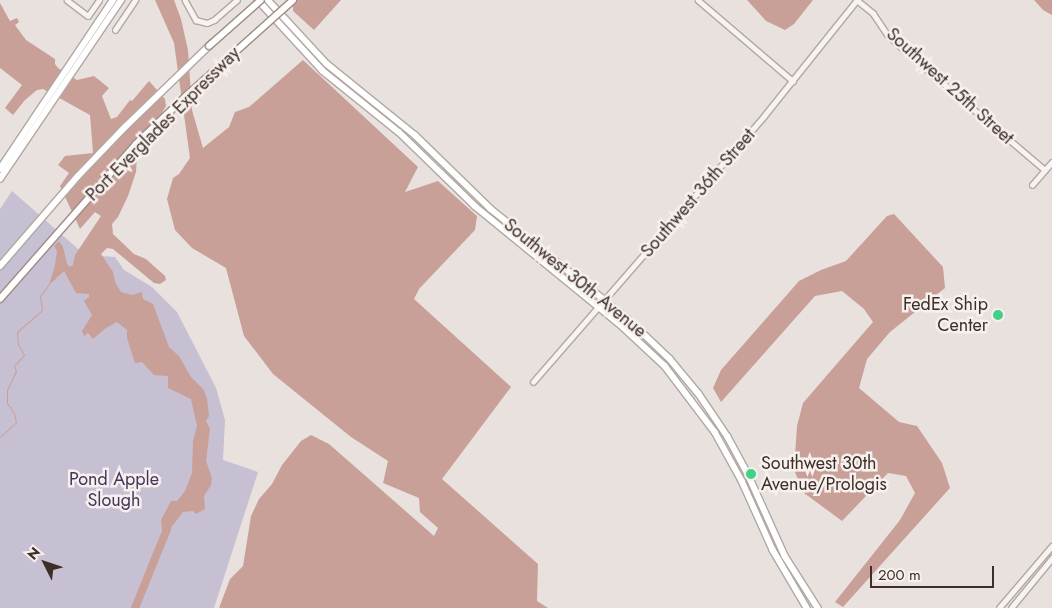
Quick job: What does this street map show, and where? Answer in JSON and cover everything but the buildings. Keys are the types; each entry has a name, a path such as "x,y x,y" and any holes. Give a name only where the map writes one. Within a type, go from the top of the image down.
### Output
{"highway":[{"name":"Port Everglades Expressway","path":"0,266 85,169 258,0"},
{"name":"Port Everglades Expressway","path":"0,299 136,144 185,97 293,0"}],"main road":[{"path":"72,67 113,0"},
{"path":"0,169 121,0"},
{"name":"Southwest 30th Avenue","path":"258,0 323,71 405,137 464,196 599,306 655,356 685,390 707,420 742,481 772,550 808,608"},
{"name":"Southwest 30th Avenue","path":"268,0 327,64 404,126 468,189 605,300 660,348 708,406 748,474 789,562 818,608"},
{"path":"0,179 47,104"},
{"path":"507,232 512,226"}],"street":[{"path":"67,0 88,16 99,0"},
{"path":"115,30 135,0"},
{"path":"185,0 196,20 207,23 214,20 237,0"},
{"path":"698,0 793,81"},
{"name":"Southwest 36th Street","path":"533,382 793,81 857,0"},
{"name":"Southwest 25th Street","path":"857,0 873,13 887,34 904,50 1045,170"},
{"path":"1032,185 1052,162"},
{"path":"1000,608 1052,546"},
{"path":"1011,608 1052,558"}],"green space":[{"name":"Pond Apple Slough","path":"12,191 85,255 115,257 124,270 152,287 177,312 216,388 225,420 223,460 258,472 214,608 0,608 0,209"}],"shaded area":[{"path":"155,0 174,0 181,19 188,50 192,110 203,148 229,127 235,112 249,107 303,60 418,167 405,192 438,181 477,216 475,230 419,289 414,299 511,387 442,479 538,564 537,601 548,608 219,608 230,579 243,566 251,516 259,499 272,484 282,465 301,441 311,435 329,444 434,536 438,528 420,512 419,498 383,483 388,461 351,437 273,374 244,336 226,268 192,248 175,230 167,199 173,178 179,174 190,158 174,43"},
{"path":"290,0 341,0 314,30 293,11 293,4"},
{"path":"747,0 813,0 794,24 785,30 766,21"},
{"path":"1034,0 1052,0 1052,15 1043,10"},
{"path":"0,3 10,21 17,18 19,22 15,25 26,40 55,59 55,64 58,68 77,80 94,76 109,88 102,96 111,119 117,117 130,100 132,101 149,81 165,99 166,106 137,156 136,172 128,196 118,217 112,224 113,234 134,254 146,259 165,276 166,280 160,284 154,283 113,249 107,248 101,254 113,272 115,282 121,292 132,295 142,292 143,299 153,304 169,347 179,356 191,377 204,390 207,399 209,416 206,421 210,429 206,461 212,478 211,485 204,496 205,509 196,514 193,511 183,512 163,538 161,520 171,501 177,501 185,491 192,473 193,441 197,426 191,399 168,388 168,376 154,375 142,362 135,363 127,338 127,330 117,322 93,339 88,333 84,336 82,331 92,315 84,301 89,297 89,294 76,293 64,271 49,285 57,251 54,246 59,241 63,247 67,264 70,267 73,265 75,255 101,216 95,212 80,229 60,186 69,173 58,165 65,156 93,153 90,115 43,89 37,90 25,100 13,115 5,108 22,85 0,68"},
{"path":"894,214 943,267 945,288 890,332 867,359 859,388 899,422 917,426 942,463 950,488 843,607 835,602 900,520 915,493 906,476 888,473 842,521 804,493 794,470 797,426 803,403 873,322 864,309 842,291 815,296 721,402 713,388 721,370 799,281 821,270 846,261 887,216"}],"waterway":[{"path":"0,437 16,422 14,413 7,403 7,390 16,371 14,366 24,355 18,344 17,332 42,310 40,296 49,284"},
{"path":"135,608 167,529"}],"place":[{"name":"FedEx Ship Center","path":"998,315"},
{"name":"Southwest 30th Avenue/Prologis","path":"751,474"}]}
